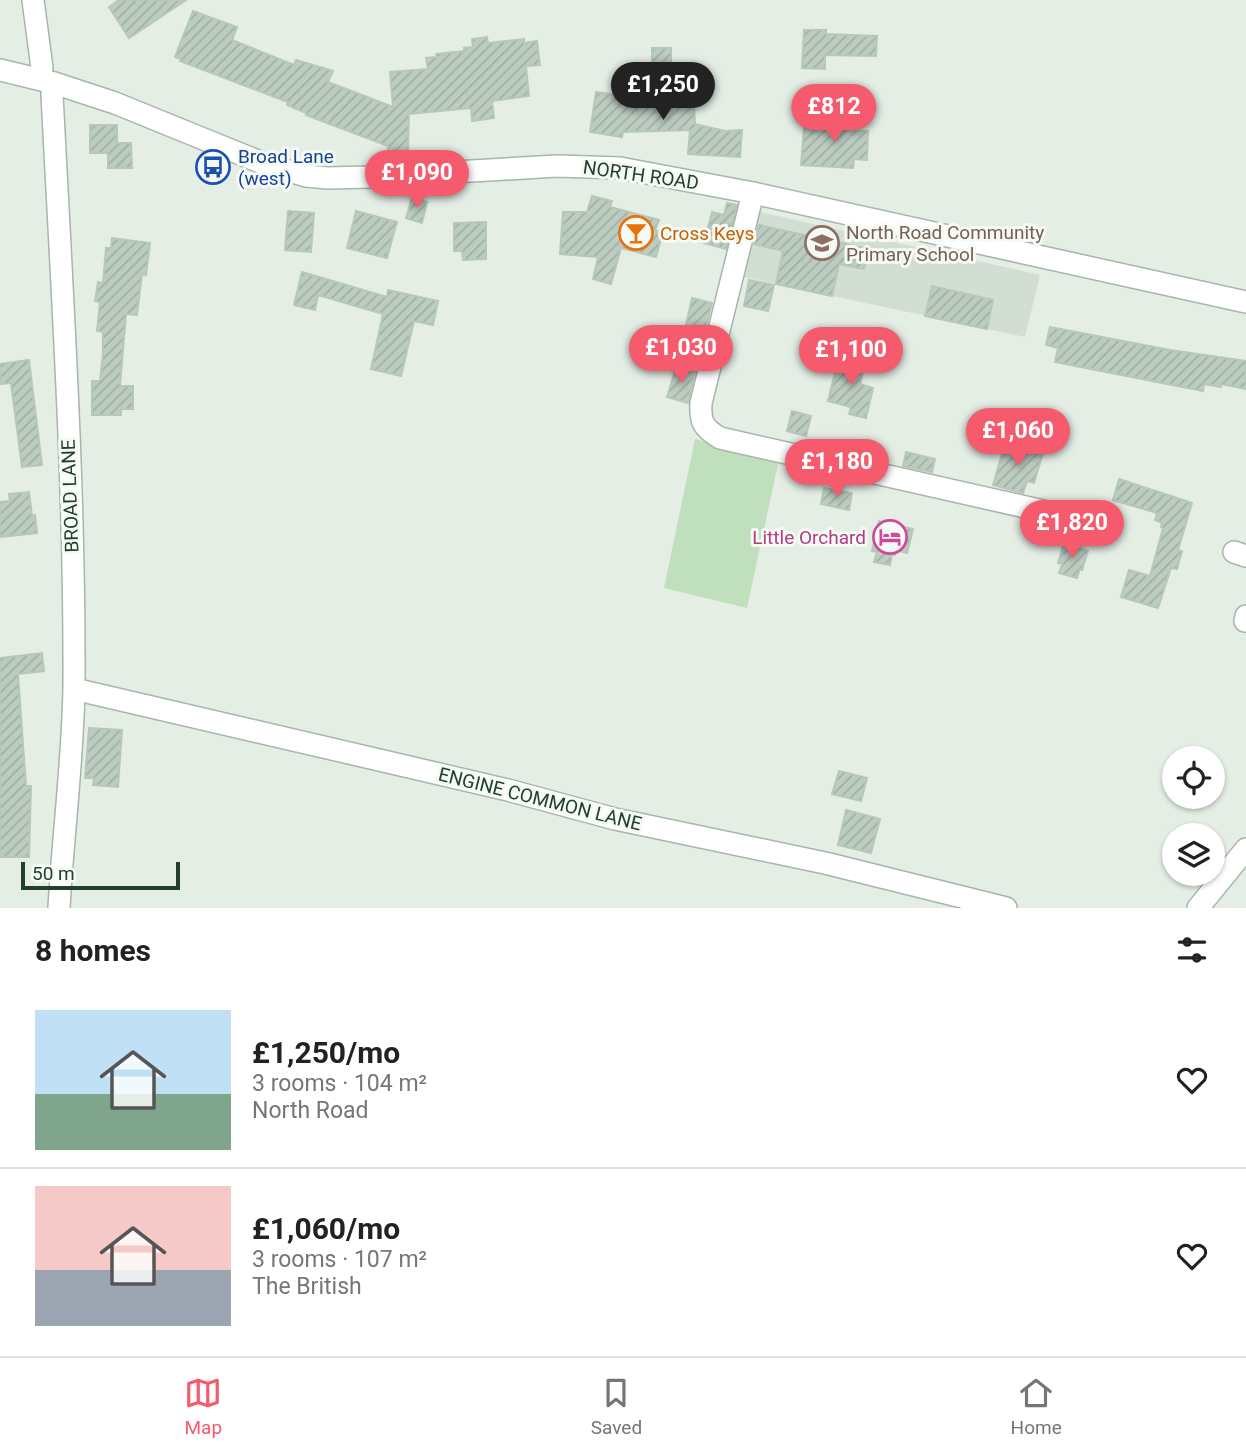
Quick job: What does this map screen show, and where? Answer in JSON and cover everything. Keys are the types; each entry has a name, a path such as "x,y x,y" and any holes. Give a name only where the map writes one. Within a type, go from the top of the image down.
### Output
{"street":[{"name":"BROAD LANE","path":"33,0 42,68 52,94 67,372 74,689 59,908"},
{"name":"NORTH ROAD","path":"0,69 47,81 164,121 265,164 306,176 369,177 587,166 661,174 1246,302"},
{"path":"753,193 701,403 700,420 707,430 720,438 1105,526"},
{"name":"ENGINE COMMON LANE","path":"74,689 495,787 615,819 825,863 1006,908"},
{"path":"1198,908 1246,849"}],"shaded area":[{"name":"North Road Community Primary School","path":"755,211 1040,275 1025,337 739,276"}],"green space":[{"path":"695,439 779,459 747,608 664,588"}],"building":[{"path":"119,0 186,0 129,38 109,7"},
{"path":"193,11 237,27 232,40 294,65 296,60 333,71 328,82 393,107 390,72 428,69 426,58 437,57 436,54 464,51 464,48 473,47 472,39 487,37 488,43 524,39 524,43 537,41 540,65 526,66 529,96 492,101 494,118 472,121 471,108 409,114 408,151 388,151 388,146 306,115 287,105 288,102 180,61 181,59 175,57"},
{"path":"804,30 826,30 826,34 877,36 876,56 825,55 825,69 802,68"},
{"path":"652,48 671,48 671,65 652,65"},
{"path":"693,88 695,124 725,131 742,130 740,157 688,154 690,130 623,132 622,137 590,132 596,92 628,97 628,101 674,100 674,89"},
{"path":"849,103 848,130 868,131 867,160 854,159 853,168 801,165 804,127 828,128"},
{"path":"90,125 117,125 117,143 131,143 132,168 108,168 108,153 90,153"},
{"path":"592,196 612,201 610,207 659,220 655,230 663,232 656,257 621,248 611,284 593,279 598,257 560,254 563,212 587,212"},
{"path":"412,198 427,202 422,223 406,218"},
{"path":"727,203 737,205 726,249 704,243 712,212 724,215"},
{"path":"288,211 314,213 311,252 285,250"},
{"path":"356,211 397,222 387,258 347,248"},
{"path":"486,222 486,259 463,260 462,251 454,251 454,223"},
{"path":"759,225 869,249 864,269 839,264 832,296 776,284 783,251 754,244"},
{"path":"112,238 150,243 146,275 142,274 137,315 126,314 120,386 133,386 133,409 121,409 121,415 92,415 92,381 100,381 103,353 103,332 97,331 100,302 95,301 98,282 103,283 106,248 111,248"},
{"path":"302,272 387,297 388,290 438,301 433,325 414,321 401,376 371,369 383,314 318,295 315,310 294,305"},
{"path":"749,280 774,285 768,311 744,306"},
{"path":"932,286 993,300 987,329 925,316"},
{"path":"692,298 712,303 704,334 685,329"},
{"path":"1050,327 1170,350 1246,361 1246,389 1204,384 1203,391 1055,362 1058,348 1046,345"},
{"path":"839,356 865,362 860,384 873,388 866,418 849,414 851,407 828,401"},
{"path":"29,360 42,465 22,467 11,383 1,384 0,364"},
{"path":"676,367 695,372 688,403 667,397"},
{"path":"792,411 811,416 806,436 787,431"},
{"path":"1014,444 1043,453 1034,483 1027,481 1023,493 993,485 1003,450 1012,453"},
{"path":"906,452 935,459 932,472 903,466"},
{"path":"1119,479 1192,503 1178,550 1182,551 1177,569 1171,568 1158,608 1121,597 1129,570 1150,576 1163,528 1162,523 1155,520 1157,513 1113,500"},
{"path":"824,488 852,493 849,510 821,504"},
{"path":"29,492 37,533 0,537 0,502 10,501 9,494"},
{"path":"879,521 913,529 907,553 896,550 895,555 892,554 890,565 874,562 877,552 872,551"},
{"path":"1064,543 1088,551 1077,578 1059,573 1062,564 1058,563"},
{"path":"42,653 44,671 18,674 26,786 31,786 29,857 0,857 0,658"},
{"path":"89,728 122,730 118,787 93,785 94,778 85,778"},
{"path":"839,771 867,778 861,801 832,794"},
{"path":"846,810 880,819 871,853 838,845"}],"place":[{"name":"Broad Lane (west)","path":"213,167"},
{"name":"Cross Keys","path":"636,233"},
{"name":"North Road Community Primary School","path":"822,243"},
{"name":"Little Orchard","path":"890,537"}]}
